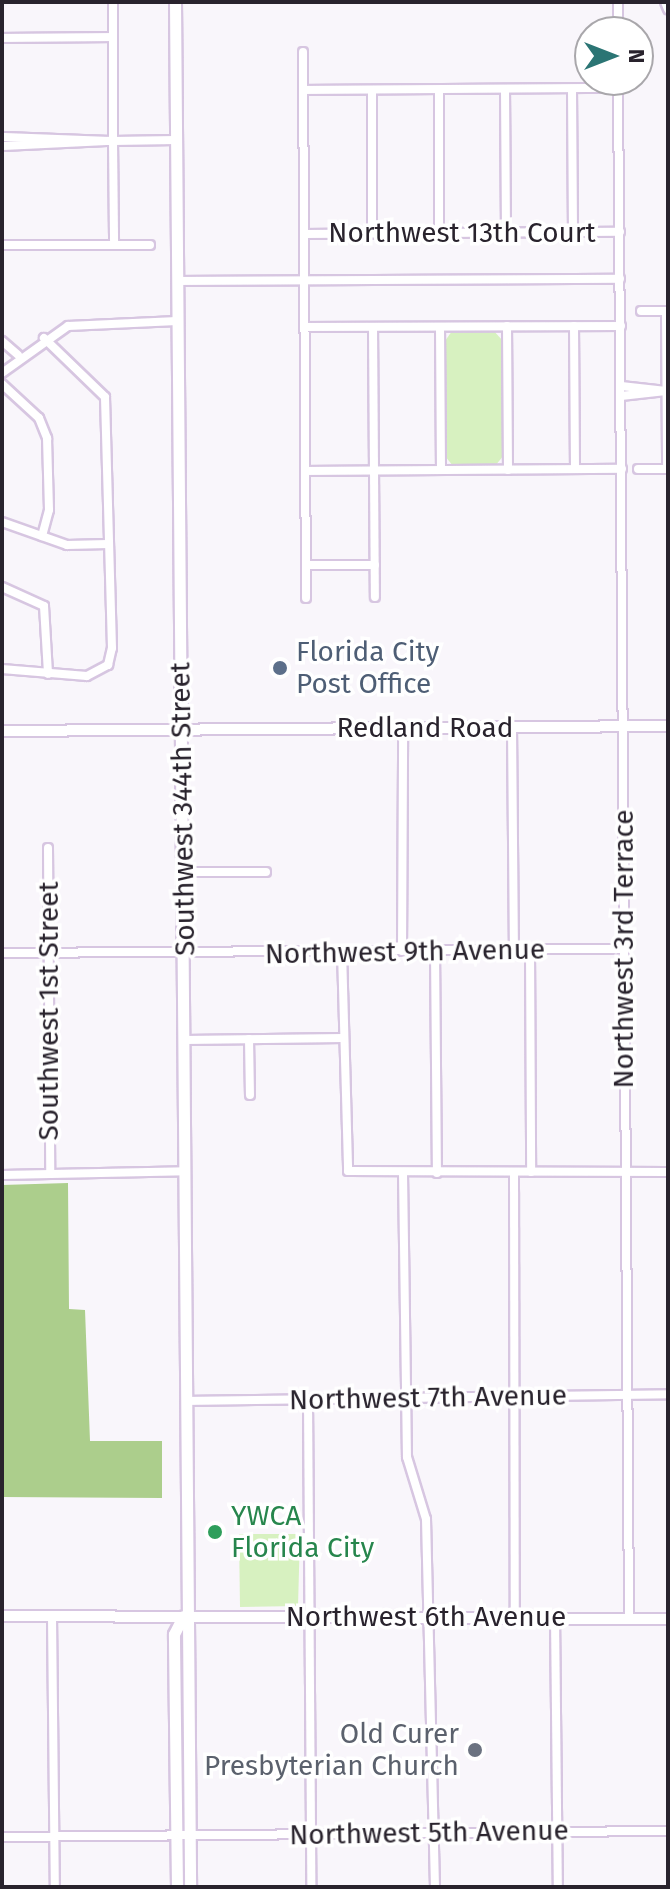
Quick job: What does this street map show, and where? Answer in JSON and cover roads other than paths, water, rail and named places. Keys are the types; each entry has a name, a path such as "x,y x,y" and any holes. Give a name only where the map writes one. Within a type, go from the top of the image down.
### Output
{"main road":[{"name":"Southwest 344th Street","path":"175,2 185,872 187,1401 183,1616 174,1634 183,1836 190,1887"},
{"name":"Southwest 344th Street","path":"177,1887 183,1836"}],"street":[{"path":"113,2 111,141 114,245"},
{"path":"665,2 668,9"},
{"path":"2,38 113,37"},
{"path":"303,52 306,598"},
{"path":"505,89 506,233"},
{"path":"303,90 572,89 573,232"},
{"path":"372,90 372,233"},
{"path":"439,90 439,233"},
{"name":"Northwest 3rd Terrace","path":"618,96 625,1394 629,1618"},
{"path":"2,137 111,141"},
{"path":"2,146 176,140"},
{"name":"Northwest 13th Court","path":"304,234 620,232"},
{"path":"2,245 150,245"},
{"path":"177,281 620,279"},
{"path":"638,469 668,469 667,311 641,311"},
{"path":"2,373 18,355 44,338 85,322 177,321"},
{"path":"507,326 508,470"},
{"path":"574,326 575,469"},
{"path":"305,327 621,326"},
{"path":"373,327 375,597"},
{"path":"440,327 441,470"},
{"path":"2,669 87,676 108,665 105,397 44,338"},
{"path":"2,341 18,355"},
{"path":"2,384 39,418 47,438 49,510 42,536"},
{"path":"621,391 666,391"},
{"path":"306,471 622,469"},
{"path":"2,522 67,545 108,544"},
{"path":"306,565 375,565"},
{"path":"2,587 44,606 48,674"},
{"name":"Redland Road","path":"2,731 668,726"},
{"path":"512,727 514,950"},
{"path":"402,951 403,728"},
{"name":"Southwest 1st Street","path":"48,848 50,1174"},
{"path":"185,872 266,872"},
{"name":"Northwest 9th Avenue","path":"2,953 624,949"},
{"path":"435,950 437,1173"},
{"path":"530,950 531,1172"},
{"path":"342,951 348,1171 668,1172"},
{"path":"185,1040 343,1038"},
{"path":"249,1039 250,1095"},
{"path":"2,1175 186,1171"},
{"path":"403,1173 408,1466 426,1519 435,1887"},
{"path":"514,1173 515,1617"},
{"name":"Northwest 7th Avenue","path":"187,1401 406,1401 668,1394"},
{"path":"308,1401 311,1887"},
{"name":"Northwest 6th Avenue","path":"2,1616 555,1616 668,1619"},
{"path":"52,1616 55,1887"},
{"path":"555,1616 558,1887"},
{"name":"Northwest 5th Avenue","path":"2,1837 668,1831"}],"place":[{"name":"Florida City Post Office","path":"280,668"},
{"name":"YWCA Florida City","path":"215,1532"},
{"name":"Old Curer Presbyterian Church","path":"475,1750"}]}
